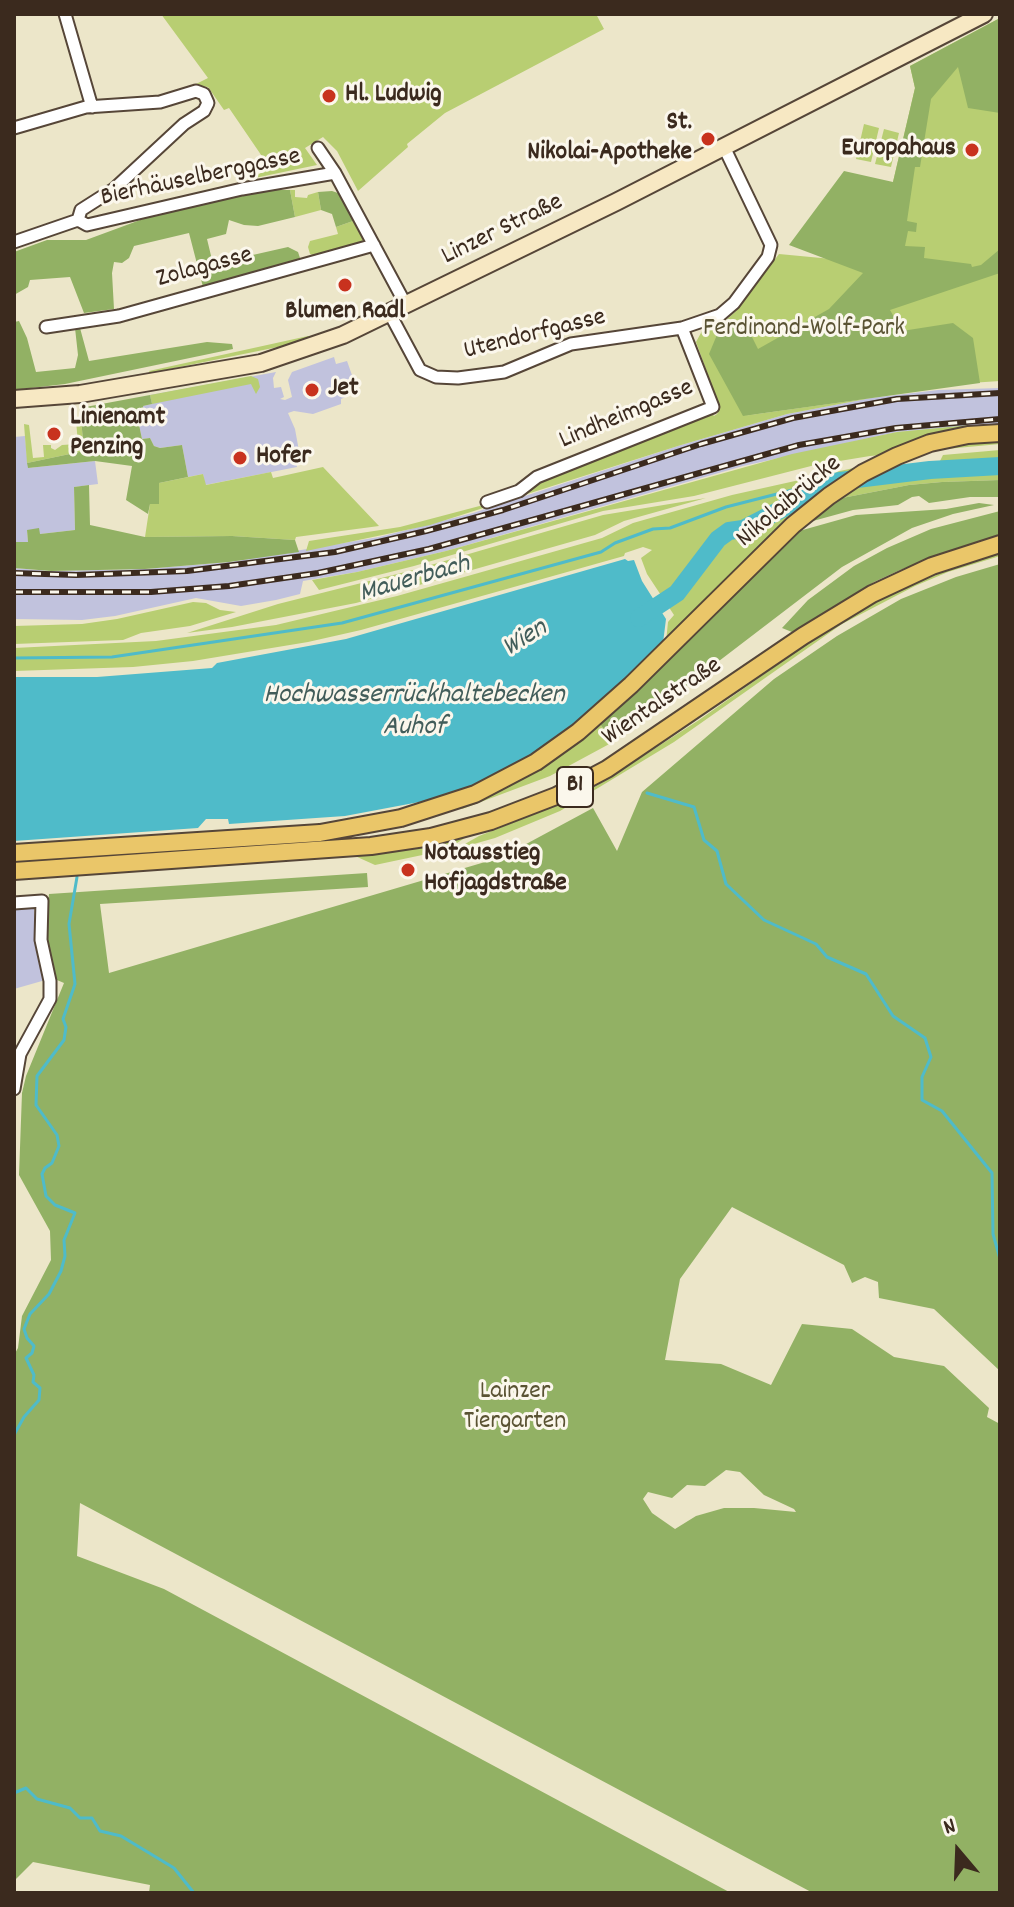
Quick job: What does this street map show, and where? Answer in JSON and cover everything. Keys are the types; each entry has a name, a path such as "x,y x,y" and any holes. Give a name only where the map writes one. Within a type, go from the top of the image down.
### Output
{"main road":[{"name":"Linzer Straße","path":"14,399 80,394 261,363 343,335 724,147 984,14"},
{"name":"Nikolaibrücke","path":"578,732 631,685 793,525 829,496 863,473 930,443 968,435 1000,433"},
{"name":"Wientalstraße","path":"14,871 371,846 431,837 491,821 556,796 607,769 803,636 872,594 932,566 1000,544"},
{"name":"Wientalstraße","path":"14,853 320,833 401,818 452,803 499,782 536,762 578,732"}],"street":[{"path":"65,14 92,107"},
{"name":"Bierhäuselberggasse","path":"14,128 92,107 160,102 196,91 204,94 208,103 204,111 184,124 114,189 81,210 78,220 83,224 95,224 139,211 242,189 335,173"},
{"name":"Utendorfgasse","path":"390,314 420,370 436,377 458,378 504,372 571,344 682,328 728,309 770,251 768,237 724,147"},
{"path":"318,148 335,173 406,305"},
{"path":"14,242 78,220"},
{"name":"Zolagasse","path":"46,327 119,316 374,245"},
{"name":"Lindheimgasse","path":"487,502 519,491 537,477 713,407 682,328"},
{"path":"14,903 42,901 41,940 50,981 50,999 20,1054 14,1089"}],"shaded area":[{"path":"334,357 336,364 347,361 353,378 347,381 352,394 341,399 341,404 313,414 288,413 295,429 301,462 296,463 297,467 205,485 203,474 188,477 182,445 160,448 154,446 150,438 142,439 137,415 143,406 152,404 150,395 276,372 274,388 281,387 284,397 280,399 285,400 292,397 288,380 292,372"},
{"path":"1000,388 1000,424 897,432 743,466 446,551 303,581 300,594 276,600 241,606 196,598 82,620 14,619 14,568 51,571 145,569 229,562 379,537 473,513 787,414 871,398 938,390"},
{"path":"25,436 28,468 95,461 98,484 74,487 75,530 40,534 27,530 28,542 14,542 14,437"},
{"path":"34,906 35,947 44,973 42,981 14,989 14,907"}],"green space":[{"path":"161,14 596,14 604,29 445,113 358,191 337,151 323,137 305,148 317,165 250,179 270,168 229,108 224,110 208,87 194,85 208,78"},
{"name":"Ferdinand-Wolf-Park","path":"1000,18 1000,381 910,387 743,416 871,398 787,414 430,525 306,551 309,541 400,527 506,499 538,479 711,412 714,416 717,414 720,408 696,342 702,331 725,321 736,311 779,254 874,263 915,88 910,66"},
{"name":"Ferdinand-Wolf-Park","path":"1000,18 1000,113 968,108 958,67 931,99 920,167 915,167 907,221 917,223 916,232 908,231 905,246 925,247 924,258 971,264 972,267 981,265 1000,249 1000,273 890,310 902,331 953,323 973,338 980,383 743,416 709,354 719,330 743,319 758,349 829,309 863,273 789,245 844,171 893,182 915,88 910,66"},
{"path":"864,124 879,128 871,162 856,159"},
{"path":"884,129 899,133 891,167 875,164"},
{"path":"265,190 290,190 295,217 258,226 229,220 226,234 207,239 213,264 288,247 298,252 300,258 297,261 203,287 189,233 134,246 129,258 122,263 114,262 114,309 84,313 70,277 30,280 28,287 14,295 14,252 47,240 86,240 151,216"},
{"path":"290,190 295,190 295,197 307,198 318,192 321,210 295,217"},
{"path":"318,192 338,193 353,221 336,227 332,214 321,210"},
{"path":"353,221 363,240 361,244 315,256 310,254 310,241 338,234 336,227"},
{"path":"19,321 36,372 75,368 78,355 75,328 80,328 89,361 207,342 232,344 233,349 65,384 14,390 14,322"},
{"path":"310,338 284,348 149,371"},
{"path":"251,376 258,379 260,387 256,394 251,384 152,404 150,395"},
{"path":"150,395 152,404 143,406 144,413 137,415 142,439 150,438 154,446 160,448 182,445 188,477 159,483 159,504 150,504 148,514 126,500 132,466 95,461 28,468 27,463 84,451 80,408"},
{"path":"81,419 84,451 27,463 24,424 29,425 33,458 44,457 43,445 51,445 55,450 62,445 78,444 76,420"},
{"path":"970,425 988,440 1000,439 1000,444 870,456 815,465 694,496 603,511 319,590 312,580 446,551 792,454 897,432"},
{"path":"1000,450 1000,459 939,463 943,455"},
{"path":"323,467 379,526 296,537 295,540 232,536 145,537 150,504 159,504 159,483 203,474 206,485 271,472 273,478"},
{"path":"858,467 829,485 783,524 666,642 668,622 674,615 647,574 641,558 652,550 643,547 624,556 308,642 193,661 133,667 14,671 14,648 156,641 276,625 397,596 602,538 633,523 732,495"},
{"path":"1000,470 1000,480 909,485 832,500 860,481"},
{"path":"1000,480 1000,497 970,497 929,503 919,496 898,505 853,510 802,524 832,500 909,485"},
{"path":"89,485 90,525 145,537 232,536 295,540 299,552 145,569 51,571 14,568 14,542 28,542 27,530 39,528 40,534 75,530 74,487"},
{"path":"706,498 624,521 595,535 356,603 187,633 278,604 417,569 603,515"},
{"path":"979,503 994,505 953,514 912,528 842,567 613,742 600,724 792,533 856,515 946,509"},
{"path":"1000,511 1000,536 960,547 874,582 792,632 782,628 808,600 854,566 887,548 931,529"},
{"path":"1000,553 1000,556 915,586 842,624 674,742 560,811 495,838 456,849 479,836 598,785 699,720 804,646 888,595 960,565"},
{"name":"Lainzer Tiergarten","path":"1000,564 1000,1371 934,1309 879,1298 878,1282 865,1277 852,1283 844,1265 732,1207 680,1279 665,1360 721,1364 771,1385 802,1324 852,1329 894,1357 944,1366 989,1408 987,1417 1000,1424 1000,1893 813,1893 80,1503 77,1556 164,1589 731,1893 149,1893 150,1885 33,1862 14,1881 14,1355 18,1348 22,1316 51,1260 50,1231 19,1175 22,1093 64,983 57,980 52,969 45,937 49,894 367,873 368,887 100,904 109,973 502,857 593,808 617,851 642,792 774,679 837,636 901,599 956,577","holes":["726,1470 740,1472 764,1495 796,1512 724,1508 696,1516 675,1529 652,1513 643,1499 648,1492 672,1498 687,1485 705,1486"]},
{"path":"193,602 236,612 190,626 141,633 123,640 14,644 14,626 82,624"},
{"path":"600,724 613,742 550,776 462,809 461,806 493,794 545,765"},
{"path":"468,836 446,850 375,865 355,856 419,847"}],"water":[{"name":"Hochwasserrückhaltebecken Auhof","path":"625,559 634,560 642,581 666,619 663,643 627,682 558,741 492,780 451,796 345,816 229,824 228,819 206,819 198,828 14,841 14,677 97,677 212,668 217,663 346,639"}],"waterway":[{"name":"Wien","path":"639,618 677,593 718,539 729,531 743,529 782,509 804,496 816,484 930,470 1000,466"},
{"name":"Mauerbach","path":"14,658 112,657 342,623 601,552 615,543 653,529 670,528 726,507 816,484"},
{"path":"647,793 694,807 704,840 717,851 726,884 764,920 816,944 827,957 866,974 893,1016 925,1038 931,1057 922,1077 922,1100 942,1111 992,1173 993,1234 1000,1259"},
{"path":"14,1435 39,1400 40,1388 33,1382 34,1375 26,1358 34,1346 24,1329 30,1314 49,1294 61,1271 65,1256 64,1240 75,1213 55,1205 46,1196 42,1174 52,1163 59,1146 57,1135 36,1105 37,1076 64,1040 66,1027 63,1019 75,984 69,924 77,877"},
{"path":"14,1793 26,1788 37,1799 70,1808 80,1818 92,1818 100,1831 121,1836 174,1868 194,1893"}],"railway":[{"path":"14,573 76,575 187,571 335,552 503,510 701,444 793,418 897,399 1000,393"},
{"path":"14,592 151,592 229,586 318,573 429,549 799,445 896,428 1000,419"}],"place":[{"name":"Hl. Ludwig","path":"329,96"},
{"name":"St. Nikolai-Apotheke","path":"708,139"},
{"name":"Europahaus","path":"972,150"},
{"name":"Blumen Radl","path":"345,285"},
{"name":"Jet","path":"312,390"},
{"name":"Linienamt Penzing","path":"54,434"},
{"name":"Hofer","path":"240,458"},
{"name":"Notausstieg Hofjagdstraße","path":"408,870"}]}
